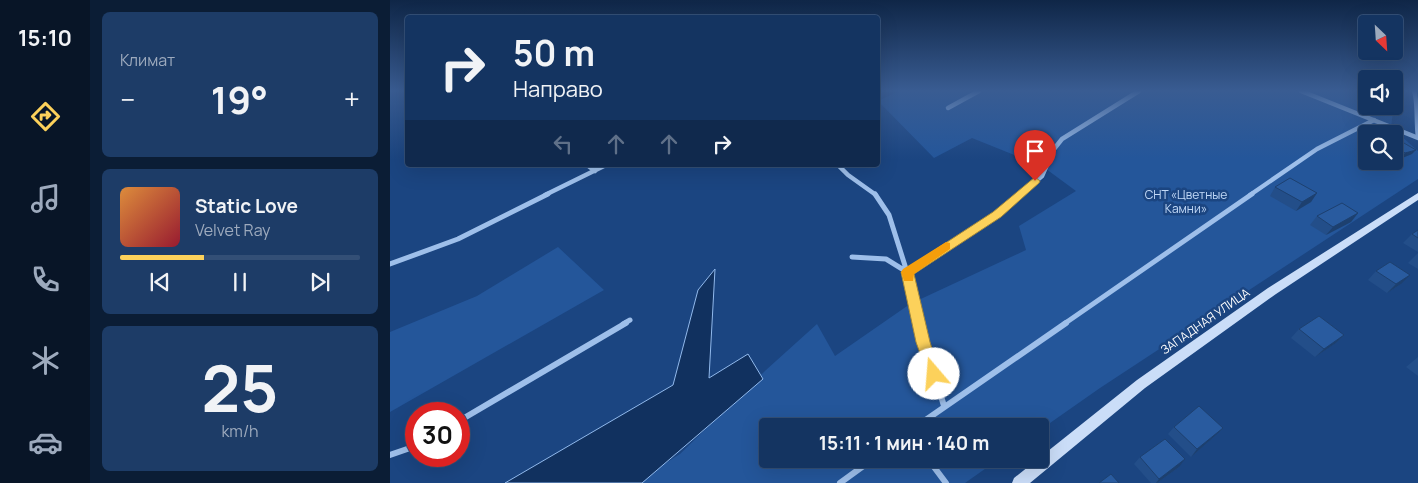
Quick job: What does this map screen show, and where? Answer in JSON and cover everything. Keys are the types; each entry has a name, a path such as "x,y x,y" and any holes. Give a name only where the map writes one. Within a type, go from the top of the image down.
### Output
{"main road":[{"name":"ЗАПАДНАЯ УЛИЦА","path":"1019,483 1141,384 1272,291 1418,196"}],"street":[{"path":"907,272 997,215 1042,176 1054,149 1062,139 1102,114"},
{"path":"1358,114 1418,138 1415,114"},
{"path":"928,418 1317,149 1374,120"},
{"path":"590,167 595,171"},
{"path":"390,264 458,239 602,167"},
{"path":"840,167 847,177 866,186 881,200 897,236 923,342 944,406"},
{"path":"852,257 886,259 907,272"},
{"path":"470,415 630,320"},
{"path":"390,455 405,450"},
{"path":"840,483 861,468"},
{"path":"935,468 946,483"}],"green space":[{"name":"СНТ «Цветные Камни»","path":"890,114 1393,115 1391,125 1358,125 1358,170 1403,170 1403,138 1418,151 1418,179 1100,388 1049,424 1049,418 759,418 759,468 986,468 965,483 634,483 680,454 766,370 817,324 835,356 910,304 1026,250 1019,226 1076,191 1042,166 972,138 934,158"},
{"path":"558,247 604,290 390,412 390,332 477,296"}],"shaded area":[{"path":"715,269 709,378 748,354 763,379 642,483 505,483 673,385 698,290"}],"building":[{"path":"1403,142 1416,150 1405,153 1403,152"},
{"path":"1290,178 1317,193 1302,202 1275,187"},
{"path":"1342,203 1358,213 1333,227 1317,216"},
{"path":"1418,230 1418,238 1412,234"},
{"path":"1390,262 1410,275 1396,284 1376,271"},
{"path":"1319,316 1344,335 1324,349 1299,329"},
{"path":"1199,406 1223,428 1197,449 1174,427"},
{"path":"1165,439 1185,459 1159,479 1140,457"},
{"path":"1111,474 1119,483 1099,483"}],"slow traffic":[{"path":"908,278 907,272 946,246"}],"route":[{"path":"934,374 923,342 907,272 932,254 997,215 1035,181"}]}
